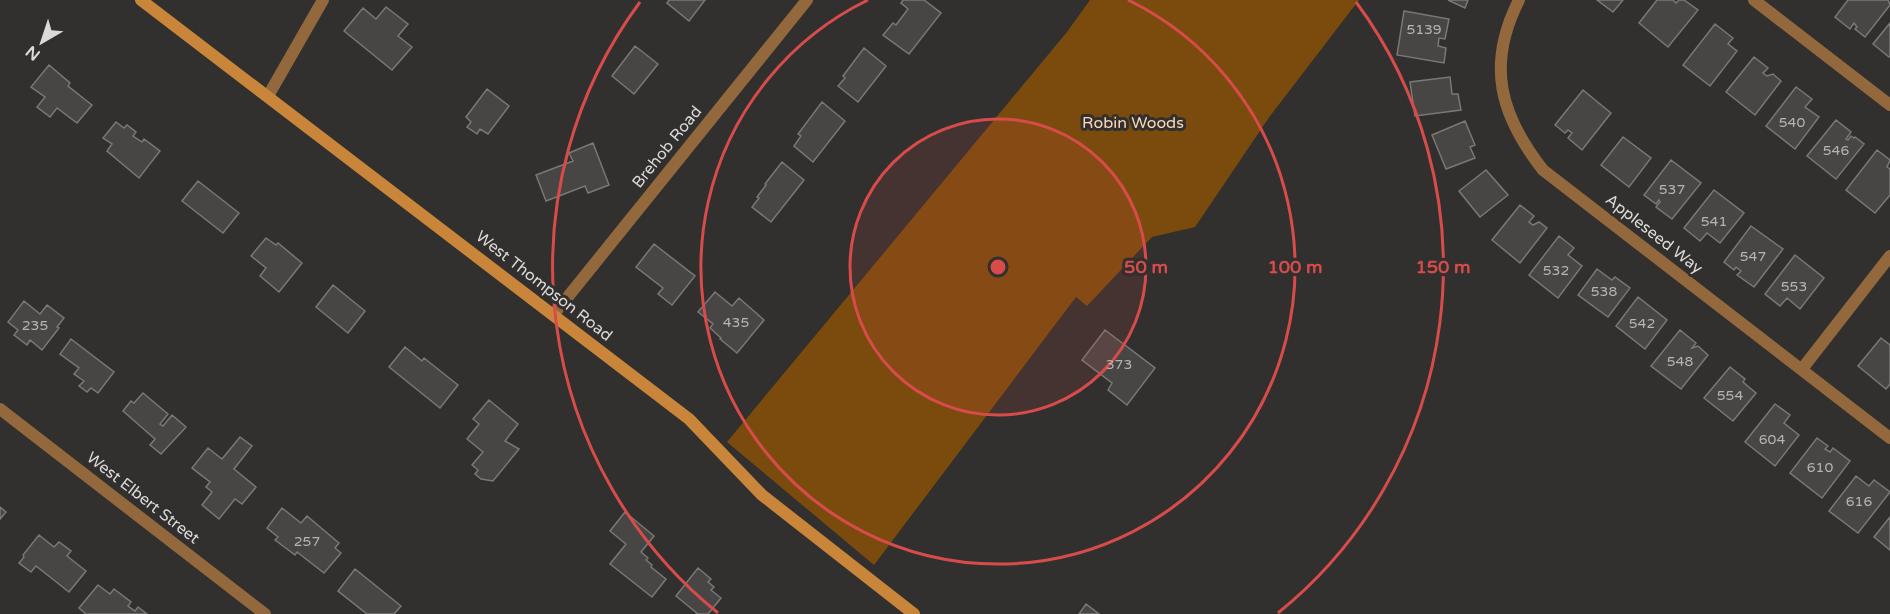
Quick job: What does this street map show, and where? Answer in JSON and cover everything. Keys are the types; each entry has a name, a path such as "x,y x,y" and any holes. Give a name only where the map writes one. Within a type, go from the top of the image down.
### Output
{"main road":[{"name":"West Thompson Road","path":"141,0 554,314 689,420 762,495 914,614"}],"street":[{"path":"268,96 323,0"},
{"name":"Brehob Road","path":"554,314 807,0"},
{"name":"Appleseed Way","path":"1519,0 1509,19 1503,42 1501,81 1504,103 1520,139 1543,170 1890,438"},
{"path":"1754,0 1890,105"},
{"path":"1802,369 1890,256"},
{"name":"West Elbert Street","path":"0,409 265,614"}],"green space":[{"name":"Robin Woods","path":"1090,0 1359,0 1270,116 1195,227 1152,237 1087,306 1076,297 874,565 727,442 1067,32"}],"building":[{"path":"669,0 705,0 689,21 667,3"},
{"path":"903,0 924,0 941,13 909,54 883,35 893,23 896,25 908,9 901,3"},
{"path":"1448,0 1468,0 1465,8"},
{"path":"1597,0 1623,0 1613,12"},
{"path":"1657,0 1673,0 1676,3 1684,0 1698,10 1668,47 1639,23"},
{"path":"1848,0 1888,0 1890,5 1865,37 1855,29 1857,27 1854,23 1850,29 1835,17"},
{"path":"386,7 408,24 398,36 412,47 392,70 344,31 363,8 376,19"},
{"path":"1404,11 1449,19 1445,39 1439,38 1438,46 1446,48 1444,63 1397,55"},
{"path":"1890,23 1890,56 1889,57 1873,44"},
{"path":"1715,24 1733,38 1728,44 1737,51 1710,86 1683,65"},
{"path":"635,46 658,64 634,94 612,76"},
{"path":"864,48 886,66 858,102 838,86"},
{"path":"1754,57 1768,68 1763,73 1767,76 1773,74 1781,81 1755,115 1726,92"},
{"path":"49,65 70,83 68,86 92,105 77,123 57,108 50,117 37,107 45,97 31,87"},
{"path":"1450,77 1452,94 1458,94 1461,110 1415,116 1410,82"},
{"path":"1796,87 1812,99 1805,107 1819,117 1795,149 1766,126"},
{"path":"487,89 509,106 488,134 480,129 477,134 467,127 471,122 466,117"},
{"path":"1583,90 1611,113 1582,150 1568,138 1572,133 1568,130 1565,133 1555,125"},
{"path":"822,102 845,121 813,162 794,146 801,136 798,134"},
{"path":"1836,120 1851,132 1846,139 1848,140 1851,136 1855,137 1864,144 1836,179 1807,156"},
{"path":"1465,121 1475,145 1470,147 1475,158 1446,169 1432,135"},
{"path":"116,122 124,128 127,125 136,132 133,136 142,142 144,139 160,151 139,178 107,151 112,144 103,138"},
{"path":"1623,137 1651,158 1629,187 1601,165"},
{"path":"593,143 609,185 588,193 585,186 546,201 536,175 573,161 569,153"},
{"path":"1877,150 1890,160 1887,167 1890,169 1890,195 1875,213 1846,190"},
{"path":"1671,160 1701,183 1672,219 1656,207 1659,200 1656,204 1644,195"},
{"path":"782,162 804,180 771,222 752,207 765,184"},
{"path":"1486,170 1508,195 1480,217 1459,191"},
{"path":"198,181 239,213 223,233 182,201"},
{"path":"1714,190 1744,213 1720,243 1707,233 1700,241 1684,228"},
{"path":"1520,205 1534,216 1529,222 1533,225 1539,222 1547,228 1520,263 1492,240"},
{"path":"1751,226 1783,249 1754,287 1737,275 1741,271 1736,267 1734,270 1724,262"},
{"path":"1559,236 1574,248 1568,255 1582,266 1558,298 1529,275"},
{"path":"266,238 276,245 278,243 302,263 279,292 260,276 266,268 251,256"},
{"path":"654,244 695,276 672,305 658,294 663,288 636,267"},
{"path":"1795,255 1824,278 1800,309 1787,298 1780,306 1765,294"},
{"path":"1597,269 1612,280 1615,277 1630,288 1608,317 1578,295"},
{"path":"333,285 365,311 348,333 316,307"},
{"path":"715,292 732,306 739,298 764,320 737,353 720,339 710,328 713,324 698,312"},
{"path":"1638,297 1667,320 1645,349 1616,326"},
{"path":"24,301 40,314 47,305 64,318 42,350 30,340 27,345 14,335 18,330 8,322"},
{"path":"1105,330 1155,368 1127,405 1108,390 1112,383 1082,360"},
{"path":"1680,330 1696,343 1692,348 1698,346 1708,355 1681,389 1651,366"},
{"path":"1881,338 1890,345 1890,384 1886,389 1858,366"},
{"path":"71,339 114,372 98,393 91,388 87,392 79,386 84,381 74,374 79,368 60,354"},
{"path":"405,347 422,361 424,358 458,385 440,408 389,367"},
{"path":"1730,367 1745,379 1743,382 1756,393 1733,421 1704,398"},
{"path":"143,393 168,414 160,424 163,426 172,415 186,427 161,454 150,445 155,439 123,411 131,401 134,403"},
{"path":"489,400 518,424 505,441 519,449 493,481 481,479 475,474 478,470 472,465 483,452 467,439 479,424 473,419"},
{"path":"1775,404 1790,415 1784,423 1799,435 1775,466 1745,442"},
{"path":"240,437 252,446 234,469 256,487 242,504 235,499 219,519 202,505 212,492 206,487 210,482 192,468 208,448 222,459"},
{"path":"1817,438 1828,446 1825,449 1830,452 1833,448 1850,461 1822,498 1790,473"},
{"path":"1856,476 1869,486 1874,480 1890,492 1858,533 1829,511"},
{"path":"0,507 6,512 0,519"},
{"path":"282,508 301,523 307,516 339,543 335,548 341,553 324,573 297,552 295,555 275,540 278,537 267,528"},
{"path":"625,512 654,536 641,552 648,558 646,560 652,565 651,567 666,579 652,597 610,564 626,544 610,531"},
{"path":"1890,517 1890,550 1874,537"},
{"path":"39,535 54,547 59,542 71,551 67,556 86,571 69,592 36,566 31,572 19,563"},
{"path":"698,568 711,579 708,582 714,587 711,590 721,598 708,614 698,614 676,596"},
{"path":"355,569 401,606 394,614 367,614 338,591"},
{"path":"98,585 110,594 114,589 131,602 128,606 135,611 138,607 147,614 86,614 79,608"},
{"path":"1086,604 1099,614 1079,614"}]}
